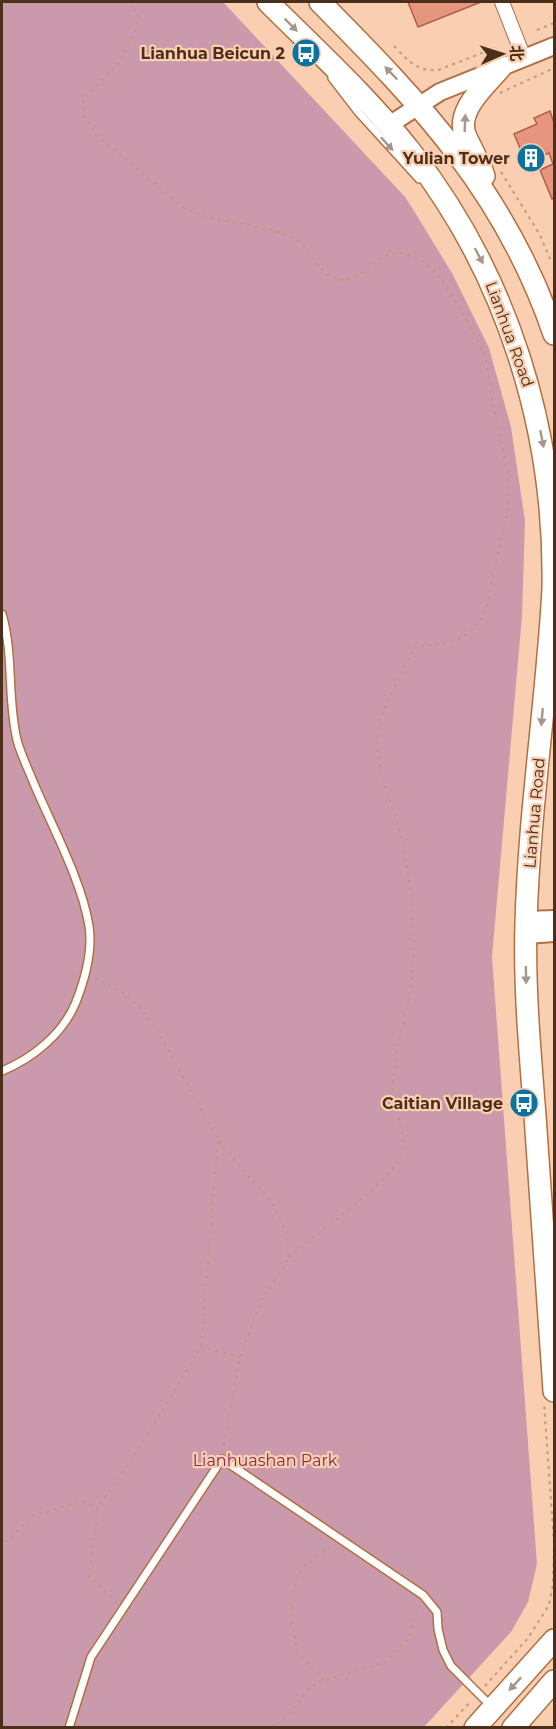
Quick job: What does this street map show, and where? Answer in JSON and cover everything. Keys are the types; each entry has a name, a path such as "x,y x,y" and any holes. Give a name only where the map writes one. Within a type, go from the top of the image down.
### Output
{"main road":[{"name":"Lianhua Road","path":"268,2 389,125 449,205 483,263 517,345 538,420 549,487 553,587 526,928 526,994 549,1393"},
{"path":"320,2 420,105 460,156 489,197 532,276 555,334"},
{"path":"489,197 475,151 465,136 464,118 498,58"},
{"path":"475,1728 486,1701 555,1640"},
{"path":"513,1728 555,1682"}],"street":[{"path":"502,2 524,58"},
{"path":"389,125 498,58 524,58 555,46"},
{"path":"526,928 555,919"},
{"path":"526,928 555,933"}],"lane":[{"path":"314,48 334,82 359,113 411,171 449,205"},
{"path":"2,614 9,639 10,686 17,740 72,871 89,927 87,974 73,1008 54,1038 2,1071"},
{"path":"69,1728 91,1657 222,1459 423,1595 437,1612 443,1650 451,1666 486,1701"}],"path":[{"path":"130,2 139,18 133,37 119,63 86,95 82,105 85,117 100,138 183,207 199,215 267,228 295,238 328,276 340,280 353,278 383,256 396,253 418,258 432,268 451,292 483,354 508,489 506,523 493,574 491,597 485,612 474,628 460,638 429,646 415,646 378,726 378,765 399,831 413,920 415,950 408,1008 395,1053 392,1089 402,1137 400,1158 372,1188 289,1258 261,1301 240,1357 222,1459"},
{"path":"537,30 555,23"},
{"path":"394,46 414,66 428,71 498,58"},
{"path":"494,96 555,68"},
{"path":"495,164 540,235 550,259"},
{"path":"87,974 129,996 153,1023 218,1140 275,1207 286,1233 289,1258"},
{"path":"122,1608 89,1577 98,1507 136,1454 201,1347 218,1140"},
{"path":"201,1347 240,1357"},
{"path":"446,1728 486,1701 549,1605 553,1585 554,1543 549,1393"},
{"path":"5,1542 35,1514 83,1502 98,1507"},
{"path":"324,1680 297,1653 292,1615 296,1579 306,1565 341,1539"},
{"path":"271,1728 288,1715 310,1687 324,1680 385,1662 408,1639 423,1595"}],"green space":[{"name":"Lianhuashan Park","path":"2,2 223,2 406,198 452,273 489,348 511,427 525,521 522,616 492,957 537,1564 528,1602 511,1632 424,1727 2,1728"}],"building":[{"path":"408,2 481,2 418,27"},
{"name":"Yulian Tower","path":"550,111 554,123 554,198 552,199 540,170 553,164 549,153 526,162 514,134 537,124 534,118"}],"place":[{"name":"Lianhua Beicun 2","path":"306,53"},
{"name":"Yulian Tower","path":"531,158"},
{"name":"Caitian Village","path":"524,1103"}]}
